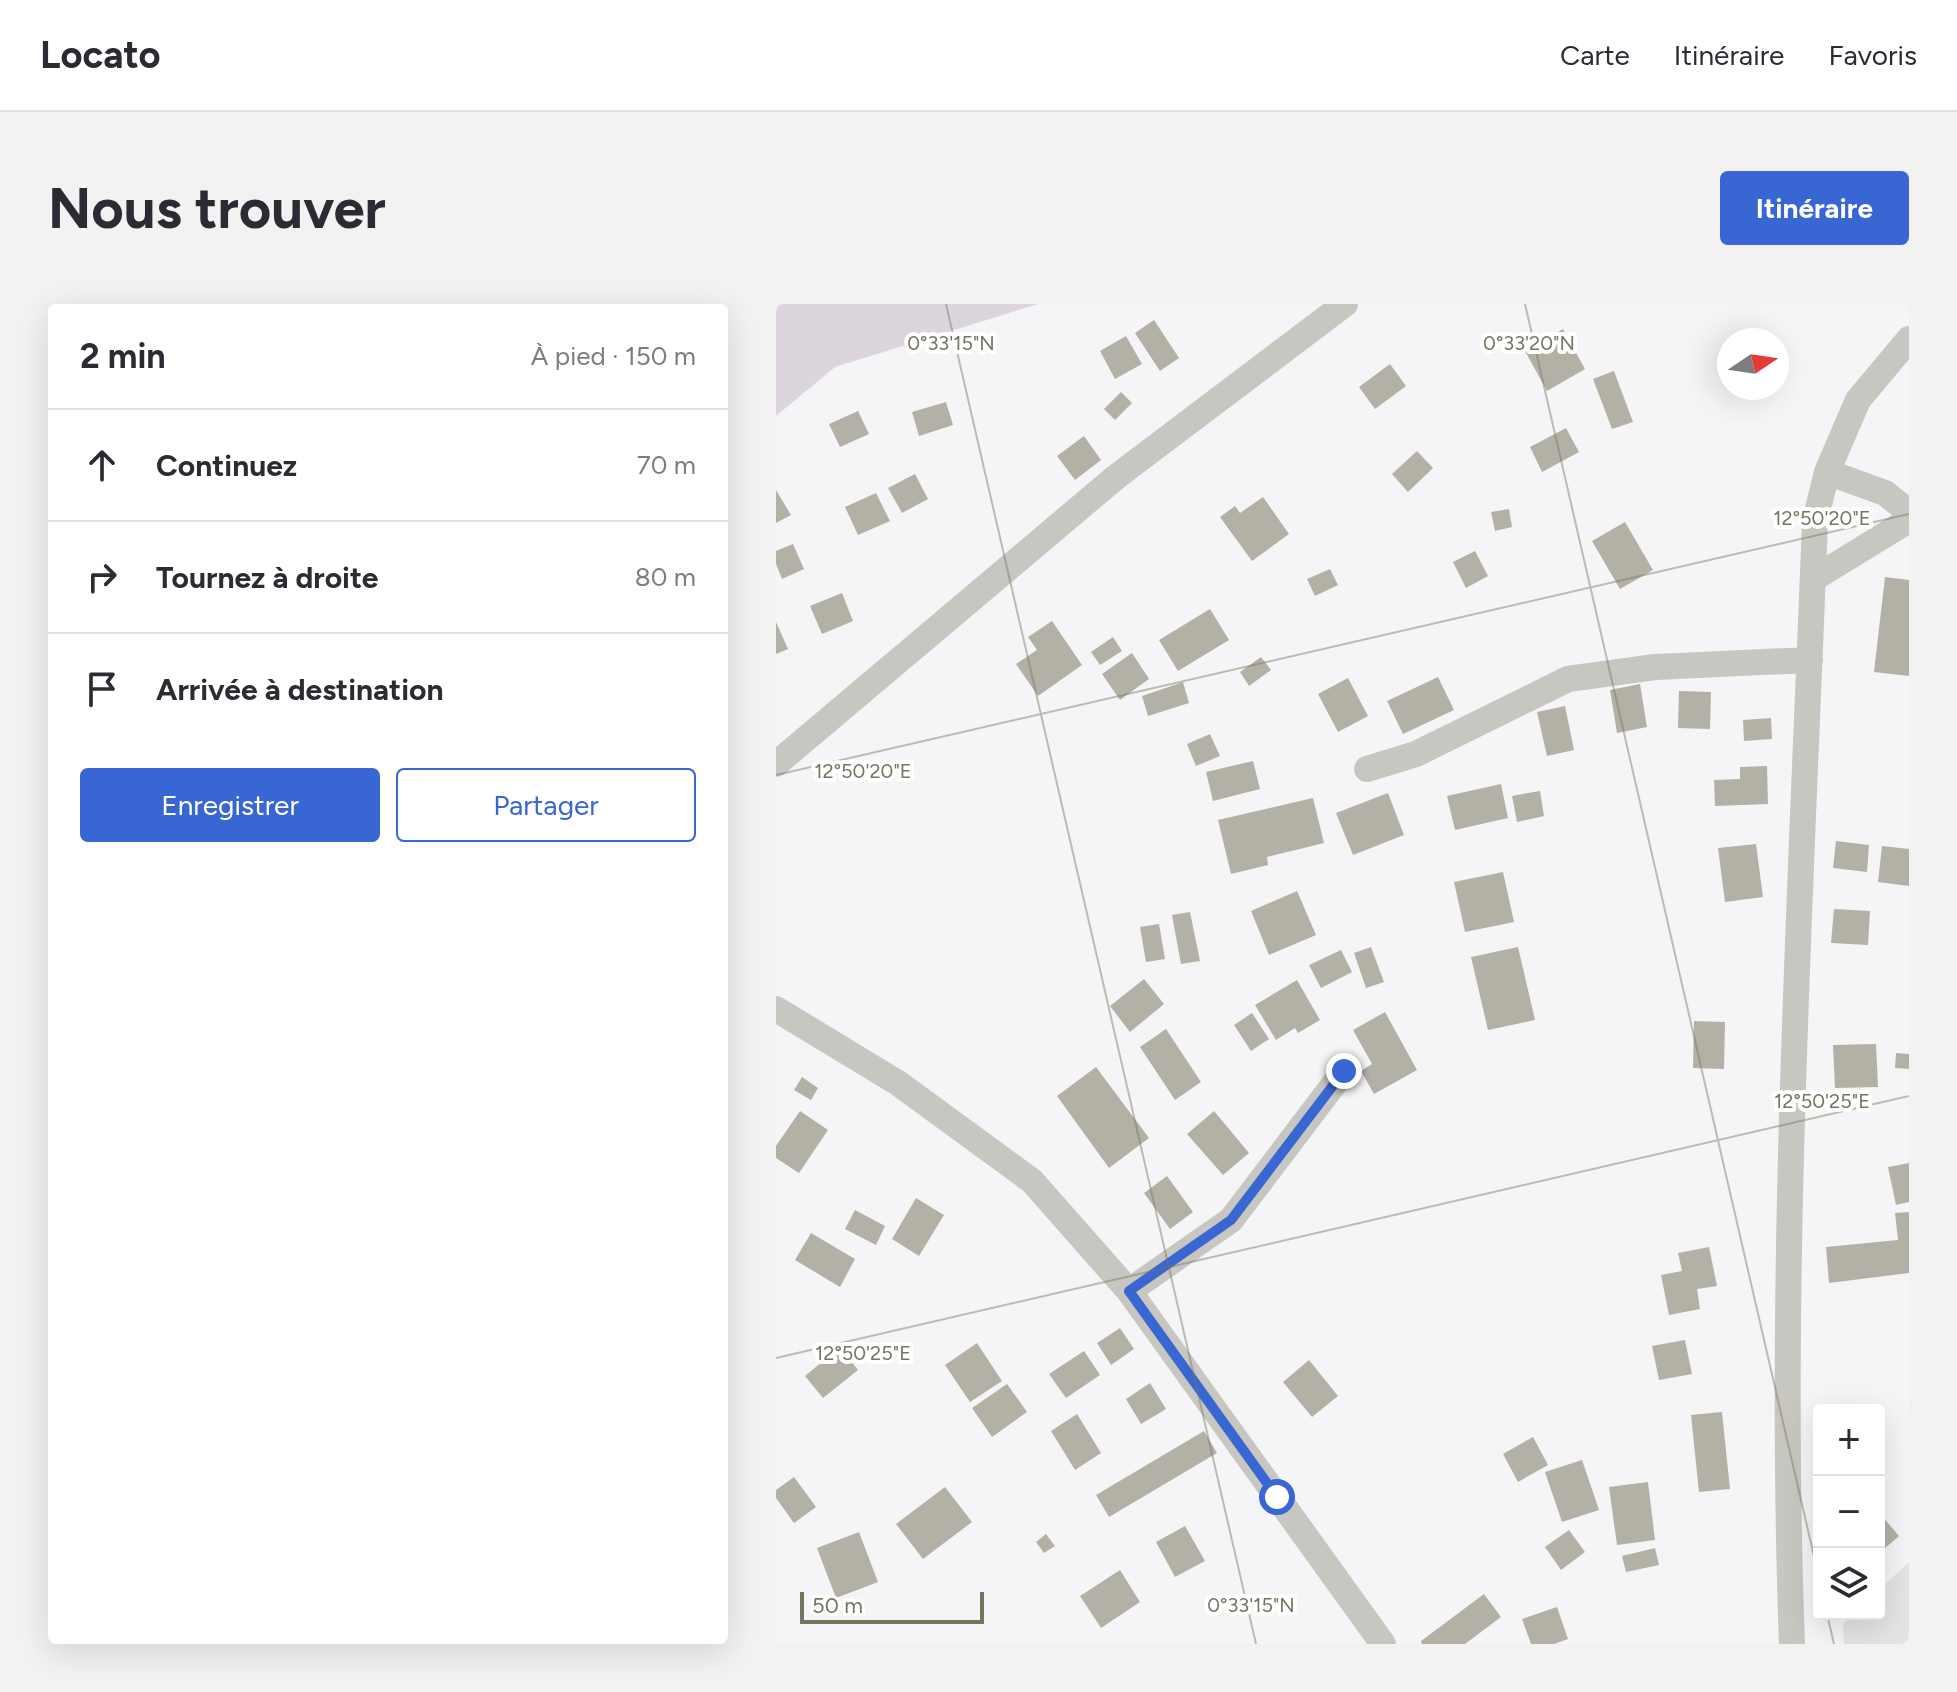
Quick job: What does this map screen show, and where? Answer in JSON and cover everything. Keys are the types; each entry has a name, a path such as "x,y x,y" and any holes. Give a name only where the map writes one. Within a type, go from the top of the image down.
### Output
{"street":[{"path":"776,764 1116,477 1345,304"},
{"path":"1792,1644 1788,1533 1790,1212 1815,521 1827,472 1858,400 1909,339"},
{"path":"1827,472 1885,493 1909,512"},
{"path":"1813,579 1909,520"},
{"path":"1367,769 1416,754 1568,679 1655,667 1810,660"},
{"path":"776,1009 898,1083 1032,1181 1129,1291 1383,1644"},
{"path":"1129,1291 1231,1220 1344,1071"}],"shaded area":[{"path":"776,304 1038,304 835,367 776,416"},
{"path":"1909,1562 1909,1644 1844,1644 1843,1624 1847,1620 1885,1620 1885,1584"}],"building":[{"path":"1154,320 1179,358 1160,371 1135,333"},
{"path":"1563,329 1585,369 1547,391 1525,351"},
{"path":"1126,336 1142,364 1115,379 1100,351"},
{"path":"1390,364 1406,386 1375,409 1359,387"},
{"path":"1614,371 1633,422 1612,429 1593,379"},
{"path":"1121,392 1132,403 1115,420 1104,409"},
{"path":"946,402 953,425 919,436 912,412"},
{"path":"858,411 869,434 840,447 829,424"},
{"path":"1566,428 1579,452 1542,472 1530,447"},
{"path":"1084,436 1101,460 1075,480 1057,456"},
{"path":"1417,451 1433,468 1408,492 1392,474"},
{"path":"915,474 928,499 902,513 888,488"},
{"path":"776,490 791,515 776,523"},
{"path":"876,493 890,521 858,535 845,507"},
{"path":"1263,497 1289,534 1252,561 1220,517 1235,506 1240,513"},
{"path":"1509,509 1512,527 1495,531 1491,512"},
{"path":"1625,522 1653,570 1620,589 1592,541"},
{"path":"793,544 804,569 782,579 776,564 776,551"},
{"path":"1475,551 1488,576 1466,588 1453,562"},
{"path":"1330,569 1338,585 1315,596 1307,579"},
{"path":"1885,577 1909,580 1909,676 1874,672"},
{"path":"842,593 853,621 822,634 810,606"},
{"path":"1210,609 1229,640 1178,671 1159,640"},
{"path":"1052,621 1082,665 1038,696 1016,664 1037,650 1028,637"},
{"path":"776,622 788,649 776,654"},
{"path":"1113,637 1122,651 1100,665 1091,652"},
{"path":"1132,653 1149,679 1120,700 1102,674"},
{"path":"1261,657 1271,670 1249,686 1240,672"},
{"path":"1438,677 1454,710 1403,734 1387,701"},
{"path":"1348,678 1368,716 1338,732 1318,694"},
{"path":"1183,682 1189,703 1148,716 1142,696"},
{"path":"1640,684 1647,727 1617,733 1610,690"},
{"path":"1679,691 1711,692 1710,729 1678,728"},
{"path":"1565,706 1574,750 1547,756 1537,712"},
{"path":"1771,718 1772,739 1744,741 1743,720"},
{"path":"1210,734 1220,756 1196,766 1187,744"},
{"path":"1253,761 1260,789 1213,801 1206,772"},
{"path":"1767,766 1768,804 1715,806 1714,780 1740,779 1740,767"},
{"path":"1501,784 1508,818 1455,830 1447,796"},
{"path":"1540,791 1544,816 1517,822 1512,796"},
{"path":"1388,793 1404,835 1353,855 1336,813"},
{"path":"1313,798 1324,843 1267,857 1268,865 1231,874 1218,820"},
{"path":"1836,841 1869,845 1867,872 1833,868"},
{"path":"1756,844 1763,897 1725,902 1718,848"},
{"path":"1882,846 1909,849 1909,886 1878,882"},
{"path":"1503,872 1514,922 1465,932 1454,882"},
{"path":"1297,891 1316,935 1269,955 1251,911"},
{"path":"1834,909 1870,911 1868,945 1831,943"},
{"path":"1190,912 1200,961 1181,964 1172,915"},
{"path":"1159,924 1165,959 1146,962 1140,927"},
{"path":"1371,947 1384,982 1366,988 1354,953"},
{"path":"1518,947 1535,1020 1488,1030 1471,957"},
{"path":"1341,950 1352,972 1321,988 1309,965"},
{"path":"1144,979 1164,1004 1130,1032 1110,1006"},
{"path":"1297,980 1320,1020 1298,1033 1295,1028 1276,1040 1255,1005"},
{"path":"1385,1012 1417,1070 1374,1094 1361,1071 1372,1064 1353,1030"},
{"path":"1252,1013 1269,1039 1251,1051 1234,1025"},
{"path":"1694,1021 1725,1022 1724,1069 1693,1068"},
{"path":"1166,1029 1201,1082 1175,1100 1140,1047"},
{"path":"1876,1044 1878,1087 1835,1088 1833,1045"},
{"path":"1896,1053 1909,1054 1909,1069 1895,1068"},
{"path":"1096,1067 1149,1138 1109,1168 1057,1096"},
{"path":"802,1077 818,1088 811,1100 794,1090"},
{"path":"800,1111 828,1130 799,1173 776,1158 776,1146"},
{"path":"1214,1111 1249,1153 1223,1175 1187,1134"},
{"path":"1909,1163 1909,1202 1896,1205 1888,1167"},
{"path":"1167,1176 1193,1212 1170,1229 1144,1193"},
{"path":"916,1198 944,1215 919,1256 892,1239"},
{"path":"855,1210 885,1226 876,1245 845,1229"},
{"path":"1909,1212 1909,1273 1829,1283 1826,1247 1898,1240 1895,1213"},
{"path":"811,1233 855,1259 840,1287 795,1260"},
{"path":"1709,1247 1717,1286 1697,1289 1700,1309 1669,1315 1661,1275 1682,1271 1678,1253"},
{"path":"1120,1328 1134,1349 1111,1365 1097,1343"},
{"path":"1685,1340 1692,1374 1659,1380 1652,1346"},
{"path":"977,1343 1002,1381 970,1402 945,1365"},
{"path":"840,1347 858,1370 823,1398 805,1376"},
{"path":"1084,1351 1100,1375 1066,1398 1049,1374"},
{"path":"1309,1360 1338,1396 1312,1417 1283,1382"},
{"path":"1150,1383 1166,1409 1141,1424 1126,1399"},
{"path":"1007,1384 1027,1412 992,1437 972,1408"},
{"path":"1722,1412 1730,1489 1699,1492 1691,1415"},
{"path":"1077,1414 1101,1453 1075,1470 1051,1431"},
{"path":"1204,1431 1217,1453 1109,1517 1096,1495"},
{"path":"1533,1437 1548,1465 1518,1482 1503,1454"},
{"path":"1582,1460 1599,1510 1562,1522 1545,1472"},
{"path":"794,1477 816,1507 794,1523 776,1498 776,1490"},
{"path":"1648,1482 1655,1540 1617,1545 1609,1487"},
{"path":"945,1487 972,1522 923,1559 896,1524"},
{"path":"1885,1520 1899,1536 1885,1548"},
{"path":"1185,1526 1205,1561 1175,1577 1156,1542"},
{"path":"1569,1530 1585,1552 1561,1570 1545,1547"},
{"path":"859,1532 878,1582 836,1598 817,1548"},
{"path":"1046,1534 1055,1546 1044,1553 1036,1542"},
{"path":"1655,1548 1659,1565 1626,1572 1622,1556"},
{"path":"1120,1570 1140,1602 1101,1628 1080,1596"},
{"path":"1484,1594 1501,1617 1465,1644 1422,1644 1421,1641"},
{"path":"1557,1607 1568,1639 1554,1644 1531,1644 1522,1619"}],"route":[{"path":"1277,1497 1129,1291 1231,1220 1344,1071"}]}
